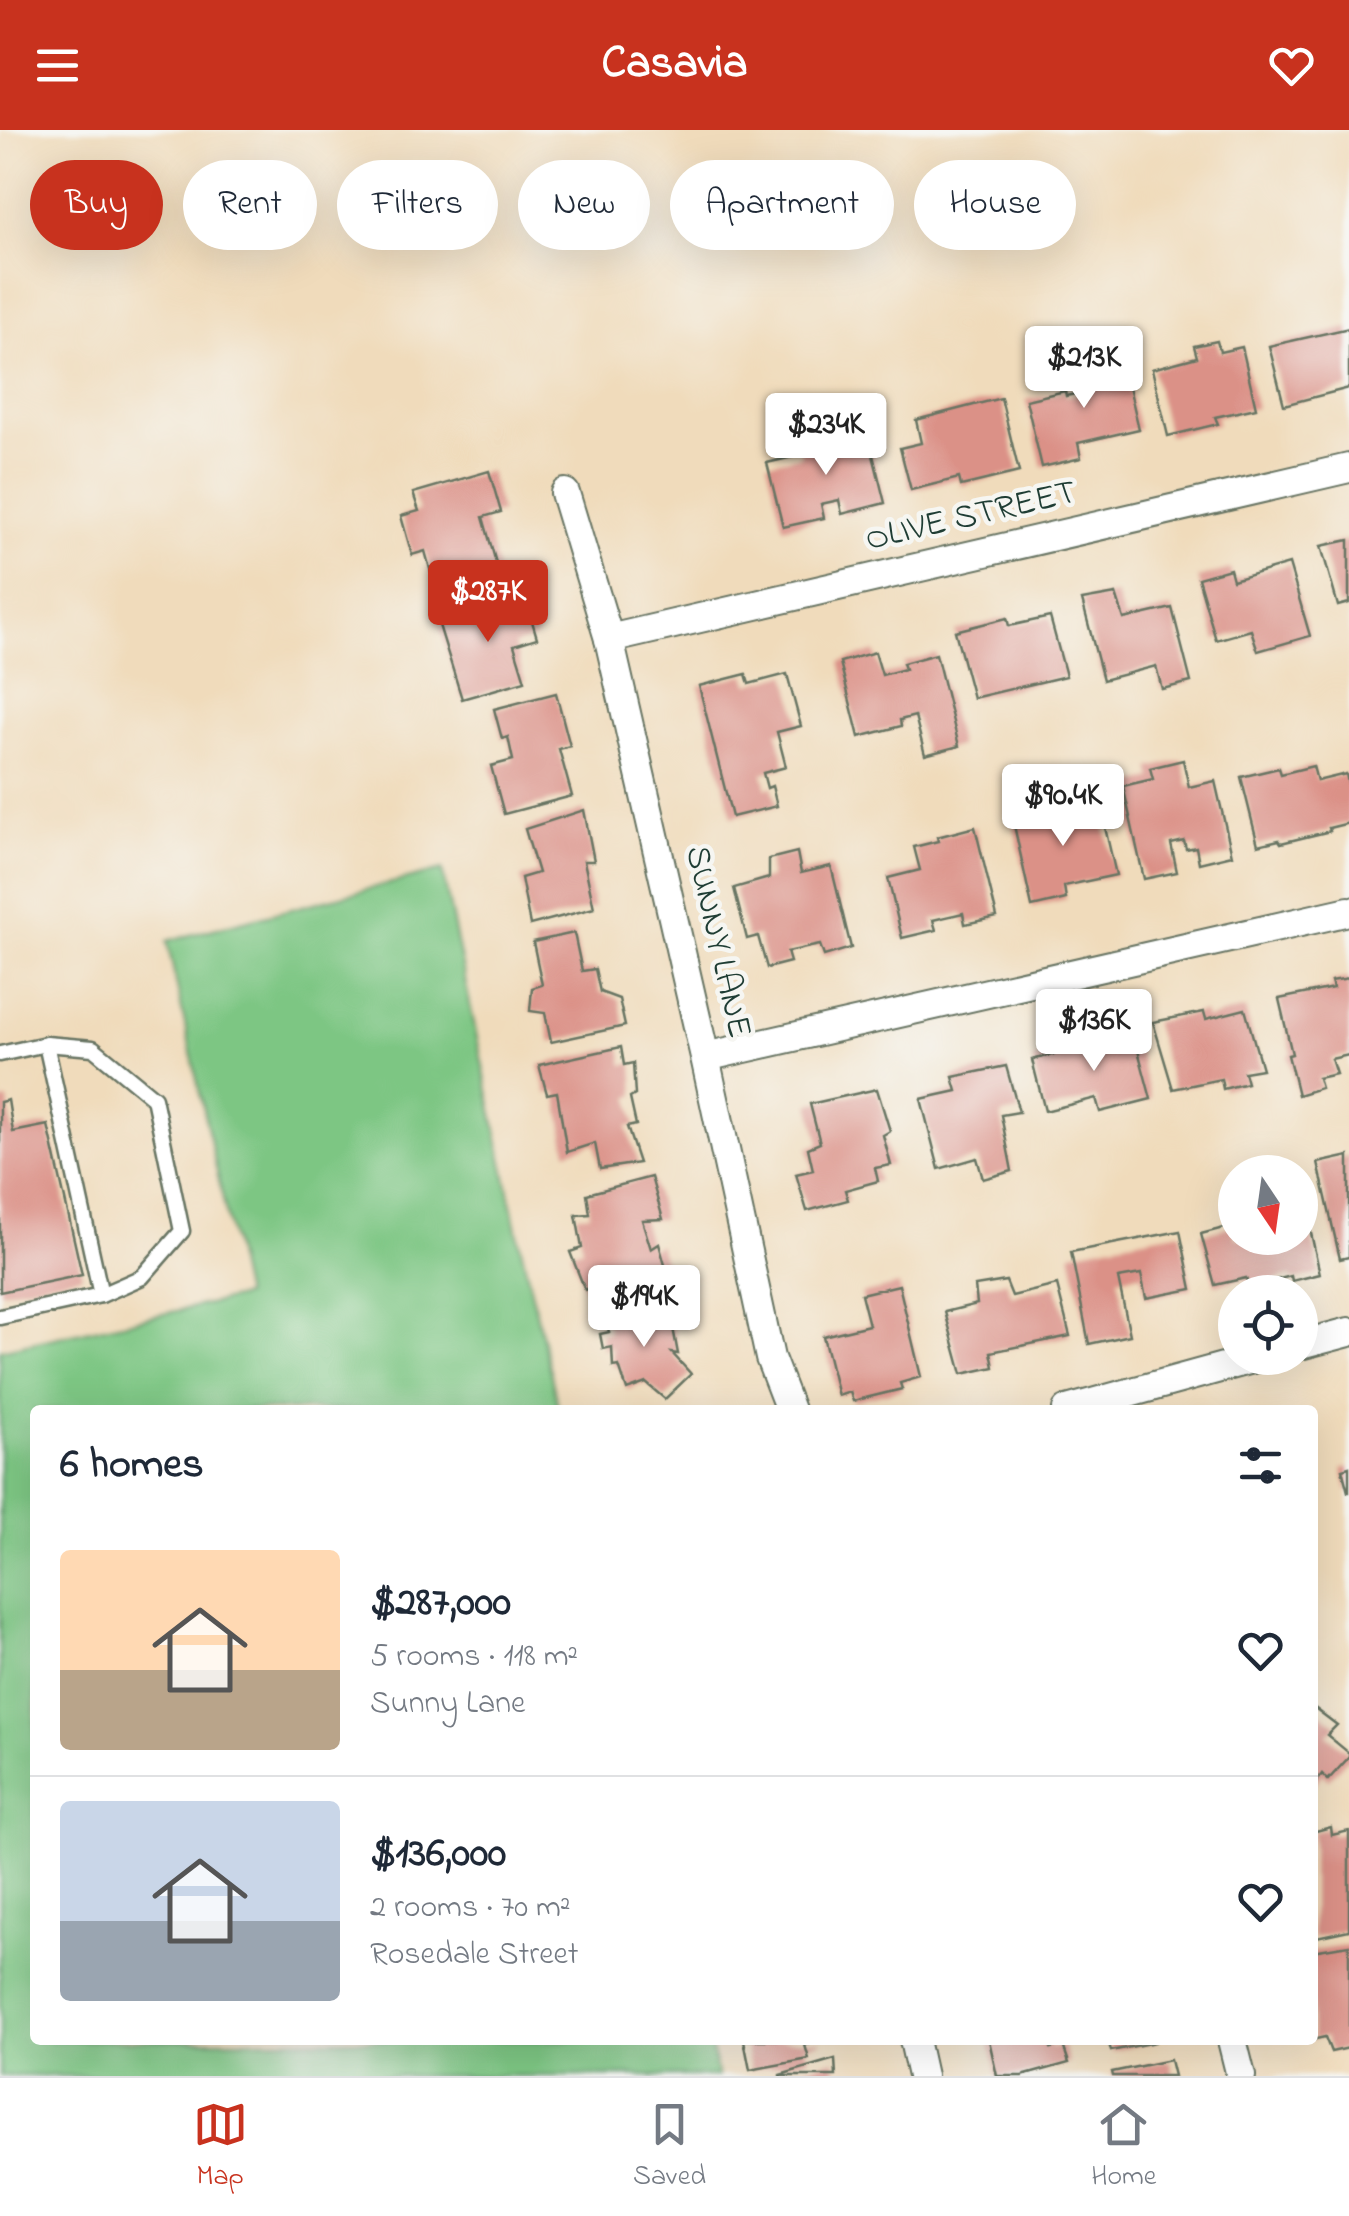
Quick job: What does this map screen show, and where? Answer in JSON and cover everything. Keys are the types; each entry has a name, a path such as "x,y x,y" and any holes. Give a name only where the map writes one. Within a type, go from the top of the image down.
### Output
{"street":[{"name":"OLIVE STREET","path":"609,638 1349,468"},
{"name":"SUNNY LANE","path":"565,492 609,638 770,1358 788,1405"},
{"path":"705,1056 1349,911"},
{"path":"1318,1340 1349,1332"},
{"path":"1085,1405 1218,1368"},
{"path":"915,2045 922,2076"},
{"path":"1233,2045 1241,2076"}],"lane":[{"path":"0,1054 46,1044 93,1048 154,1098 182,1230 142,1277 102,1296 0,1317"},
{"path":"46,1044 102,1296"}],"green space":[{"path":"442,870 558,1405 30,1405 30,2045 710,2045 718,2076 0,2076 0,1350 244,1296 167,941"}],"building":[{"path":"1349,328 1349,388 1284,405 1269,346"},
{"path":"1217,341 1220,352 1242,347 1256,408 1215,417 1218,424 1168,436 1152,369 1197,357 1194,346"},
{"path":"1120,349 1139,429 1078,443 1081,458 1042,467 1026,400 1065,391 1066,396 1089,391 1081,358"},
{"path":"1001,398 1019,472 961,486 959,478 911,490 900,448 921,443 916,420"},
{"path":"816,431 820,448 825,447 824,442 867,431 885,503 842,514 839,500 821,504 824,518 783,527 767,463 801,455 797,436"},
{"path":"489,471 501,512 483,517 498,570 435,587 425,551 412,555 401,516 419,511 413,493"},
{"path":"1349,540 1349,603 1338,606 1321,546"},
{"path":"1289,564 1310,636 1258,651 1251,630 1216,640 1198,578 1230,569 1233,580"},
{"path":"524,594 537,638 514,645 525,681 462,699 439,625 462,618 459,611"},
{"path":"1116,594 1124,619 1172,608 1191,682 1162,689 1156,666 1103,680 1082,600"},
{"path":"1050,617 1066,676 973,698 955,631 1007,618 1009,626"},
{"path":"875,652 882,675 905,669 903,663 936,654 959,746 925,755 915,716 900,720 901,726 859,737 840,662"},
{"path":"746,674 749,684 787,674 801,726 777,732 786,767 763,773 767,788 772,786 777,806 732,817 699,686"},
{"path":"556,693 570,746 559,749 572,796 504,814 491,766 513,760 508,737 502,739 494,709"},
{"path":"1183,760 1189,787 1215,781 1232,855 1199,863 1196,847 1186,849 1184,841 1171,844 1177,872 1144,879 1123,786 1153,779 1150,768"},
{"path":"1313,766 1317,781 1346,774 1349,823 1281,843 1279,840 1258,845 1241,777 1279,768 1281,774"},
{"path":"1098,797 1116,875 1064,886 1066,899 1032,907 1012,816"},
{"path":"584,810 594,861 584,861 594,908 530,925 521,878 538,873 525,829"},
{"path":"975,827 997,917 965,924 963,913 933,920 936,930 902,938 888,878 920,870 914,847"},
{"path":"797,852 801,873 831,866 851,948 824,956 820,945 787,952 790,962 767,968 758,936 747,939 734,888 769,878 769,859"},
{"path":"574,933 582,971 595,969 600,992 619,999 625,1026 551,1042 545,1013 530,1011 532,988 542,985 533,942"},
{"path":"1349,978 1349,1055 1331,1059 1336,1074 1318,1078 1321,1088 1298,1095 1279,999 1333,988 1331,981"},
{"path":"1245,1009 1262,1069 1244,1072 1247,1083 1223,1089 1221,1079 1173,1089 1153,1022 1204,1012 1206,1019"},
{"path":"1132,1028 1151,1099 1100,1112 1096,1098 1045,1111 1032,1060 1093,1044 1092,1039"},
{"path":"621,1047 624,1065 633,1063 635,1095 630,1098 636,1125 627,1127 639,1163 600,1169 595,1143 567,1152 557,1092 547,1094 539,1065"},
{"path":"1006,1066 1019,1112 1001,1115 1012,1171 983,1179 977,1158 939,1169 921,1099 957,1091 953,1077"},
{"path":"877,1089 890,1131 883,1135 891,1165 875,1168 878,1181 845,1190 848,1200 807,1211 796,1174 813,1170 808,1148 820,1143 810,1104"},
{"path":"8,1100 13,1132 48,1125 82,1275 0,1292 0,1102"},
{"path":"1349,1156 1349,1257 1340,1259 1318,1163"},
{"path":"651,1177 663,1219 642,1220 651,1249 659,1244 667,1272 585,1290 570,1252 582,1248 576,1215 590,1214 587,1194"},
{"path":"1218,1230 1218,1255 1316,1255 1320,1274 1218,1275 1215,1285 1201,1234"},
{"path":"1180,1231 1192,1289 1146,1298 1141,1274 1118,1278 1130,1335 1089,1344 1071,1252"},
{"path":"1006,1281 1012,1296 1057,1285 1070,1336 991,1352 994,1367 962,1374 945,1312 977,1304 975,1286"},
{"path":"899,1285 921,1377 900,1383 902,1389 853,1401 850,1392 838,1396 823,1336 869,1325 861,1294"},
{"path":"632,1302 636,1318 670,1312 678,1354 672,1353 691,1374 665,1399 646,1383 627,1390 619,1366 613,1367 612,1347 603,1349 600,1334 609,1332 604,1313"},
{"path":"1349,1467 1349,1492 1348,1492 1342,1469"},
{"path":"1318,1711 1337,1725 1327,1735 1349,1753 1328,1780 1322,1774 1318,1780"},
{"path":"1331,1827 1332,1835 1349,1831 1349,1930 1318,1937 1318,1830"},
{"path":"1349,1945 1349,2048 1331,2052 1325,2037 1318,2039 1318,1950"},
{"path":"745,2045 805,2045 809,2059 750,2070"},
{"path":"990,2045 1063,2045 1069,2063 1022,2076 997,2076"},
{"path":"1109,2045 1140,2045 1111,2051"},
{"path":"835,2059 836,2076 780,2076 780,2075"},
{"path":"1170,2060 1174,2076 1113,2076 1112,2072"}]}
